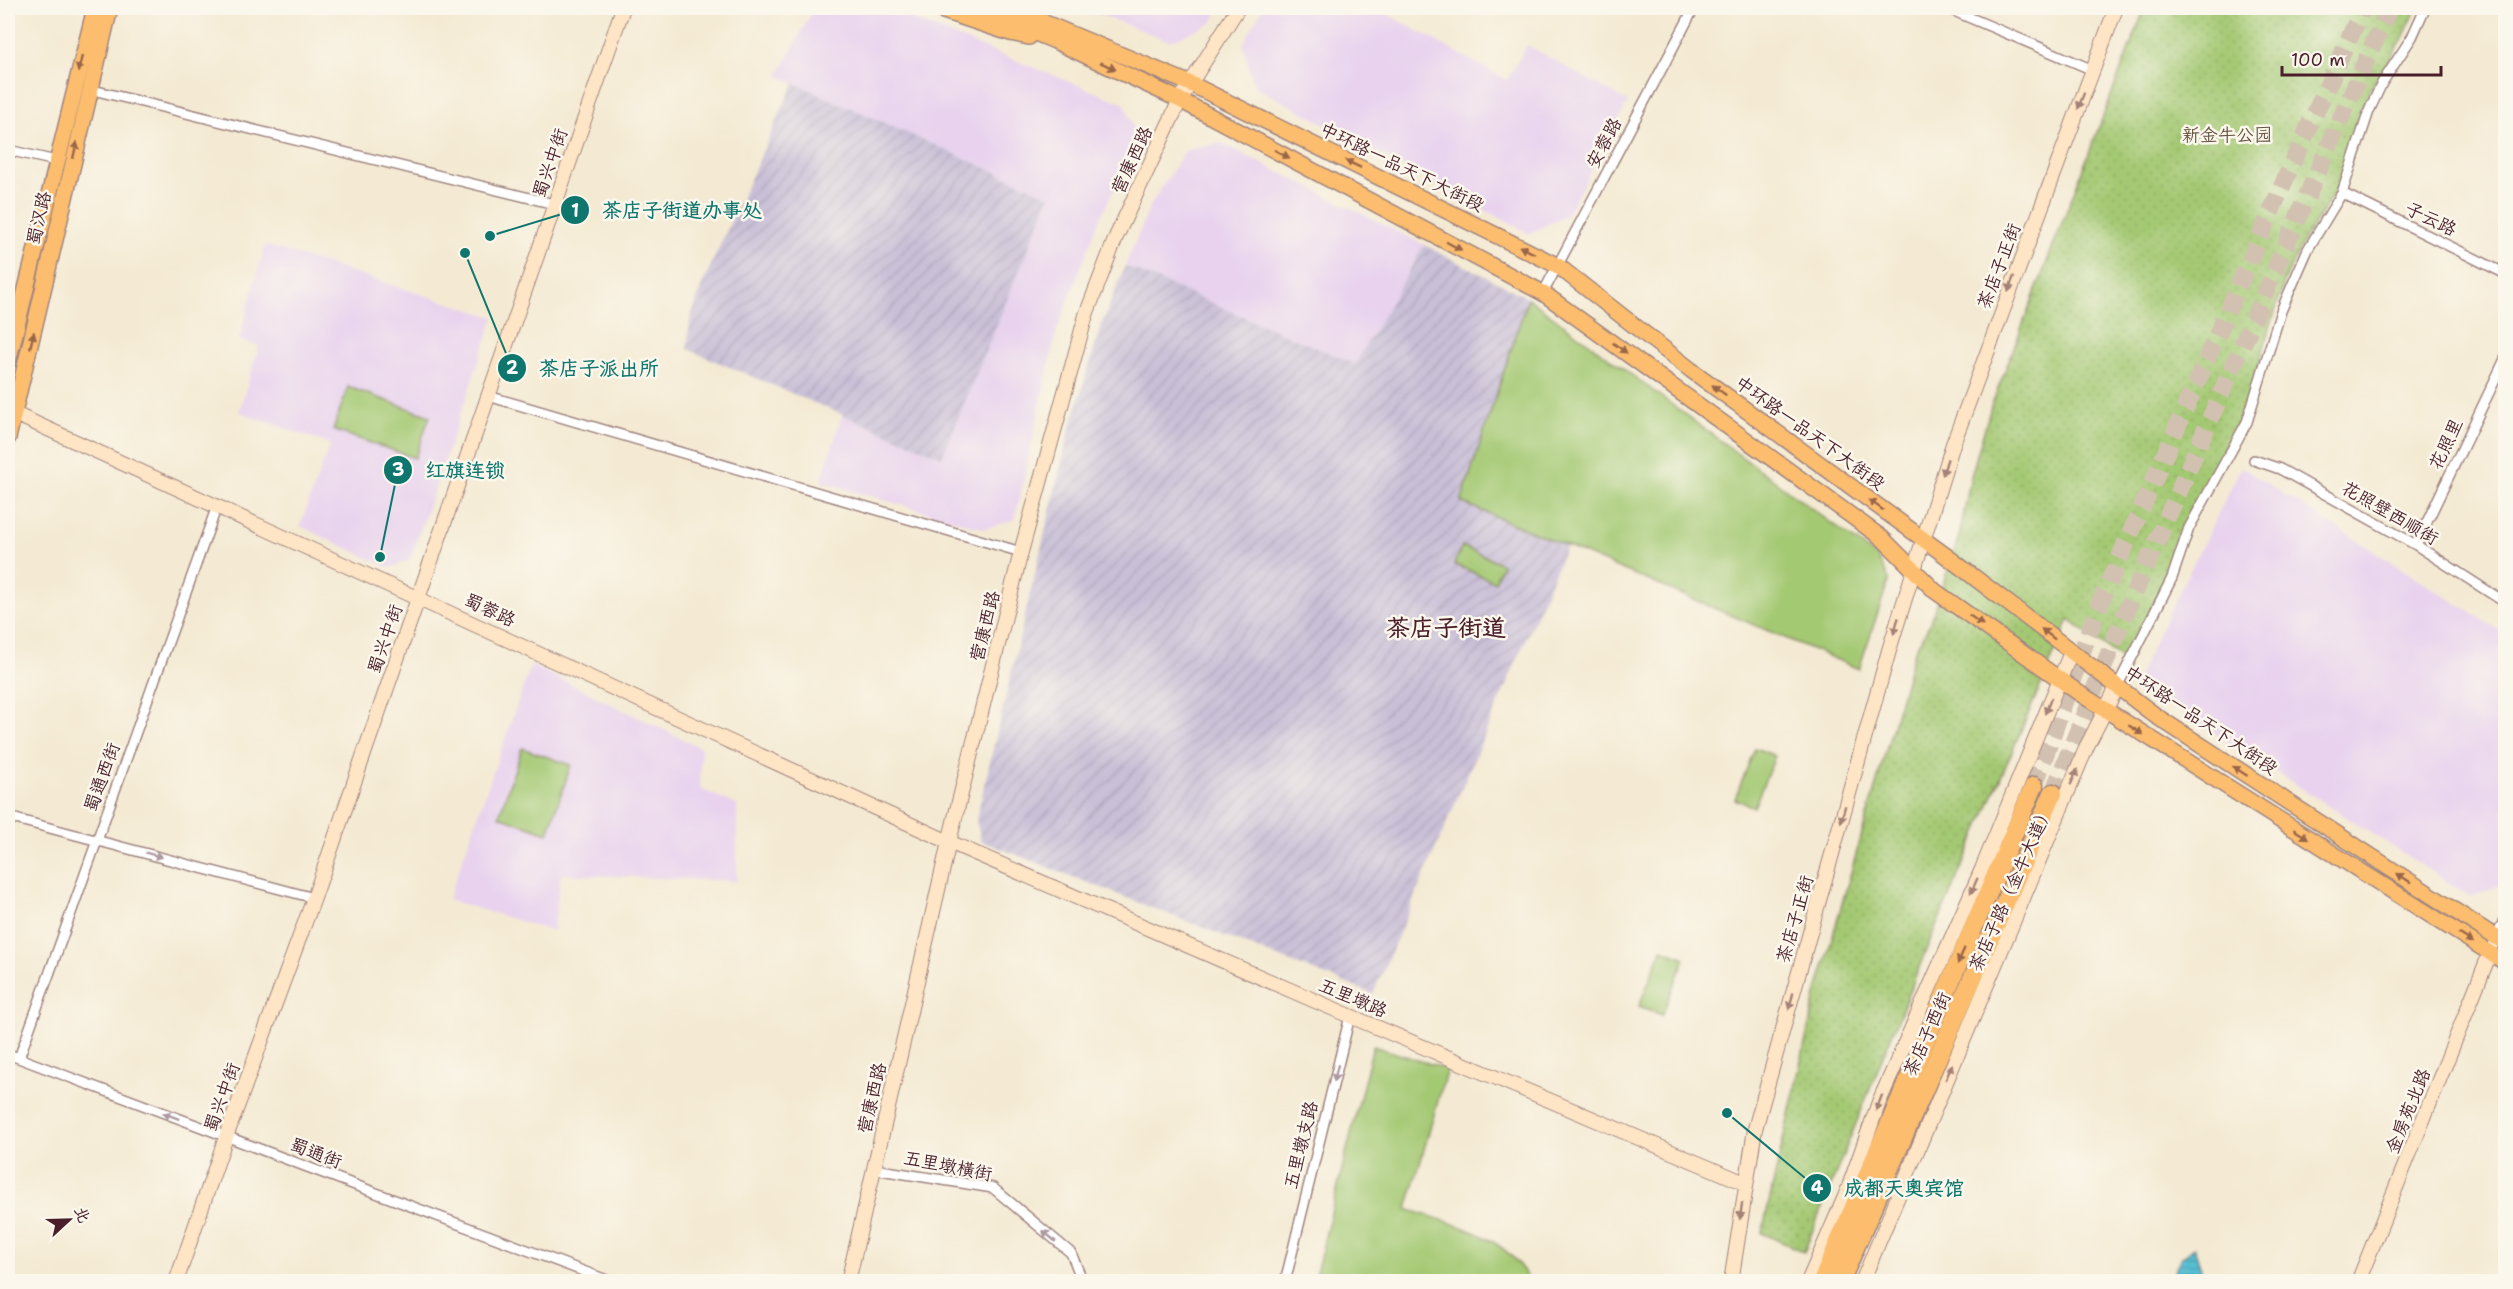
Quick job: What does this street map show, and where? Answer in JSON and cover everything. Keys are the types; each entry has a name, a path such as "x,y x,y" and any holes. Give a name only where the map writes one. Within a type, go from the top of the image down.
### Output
{"highway":[{"name":"茶店子西街","path":"1822,1281 2034,786"},
{"name":"茶店子路（金牛大道）","path":"1848,1281 1892,1160 2053,793"}],"main road":[{"name":"蜀汉路","path":"8,362 95,8"},
{"name":"蜀汉路","path":"8,438 11,413 110,8"},
{"path":"934,8 1010,33 1055,41"},
{"path":"975,8 1055,41 1180,100 1544,293 1882,538 1935,591 2105,711 2505,963"},
{"name":"中环路一品天下大街段","path":"1009,8 1191,84 1558,266 1691,370 1923,539 2156,716 2501,941"},
{"name":"中环路一品天下大街段","path":"1028,8 1051,24"}],"street":[{"name":"蜀兴中街","path":"176,1281 314,898 623,8"},
{"name":"营康西路","path":"848,1281 949,842 1022,552 1086,315 1116,237 1180,100 1238,8"},
{"name":"安蓉路","path":"1544,293 1694,8"},
{"path":"1947,8 2093,70"},
{"name":"茶店子正街","path":"1731,1281 1755,1129 1867,725 1923,539 1971,392 2116,8"},
{"path":"1848,1281 2078,767 2172,578 2188,528 2247,422 2281,311 2308,249 2342,193 2369,111 2382,83 2412,37 2425,8"},
{"path":"89,89 554,204"},
{"path":"8,150 56,161"},
{"name":"子云路","path":"2342,193 2505,274"},
{"name":"花照里","path":"2416,545 2505,357"},
{"path":"488,396 1022,552"},
{"name":"蜀蓉路","path":"11,413 419,597 949,842"},
{"name":"花照壁西顺街","path":"2254,460 2280,469 2416,545 2505,603"},
{"name":"蜀通西街","path":"19,1058 217,506"},
{"path":"1808,1281 1847,1192 1880,1102 1982,869 2071,652"},
{"path":"8,817 314,898"},
{"name":"五里墩路","path":"949,842 1350,1016 1745,1183"},
{"path":"2490,953 2501,941 2505,915"},
{"name":"金房苑北路","path":"2358,1281 2490,953"},
{"name":"五里墩支路","path":"1285,1281 1350,1016"},
{"name":"蜀通街","path":"8,1054 612,1281"},
{"name":"五里墩横街","path":"874,1169 993,1188 1071,1254 1083,1281"}],"shaded area":[{"path":"814,8 884,8 1125,104 1138,142 1100,218 1056,333 1015,519 985,529 821,482 842,415 942,457 1050,196 778,76"},
{"path":"1082,8 1219,8 1212,23 1170,41"},
{"path":"1263,8 1376,8 1507,80 1527,45 1628,102 1567,214 1530,234 1254,86 1243,44"},
{"path":"794,83 1050,196 942,457 687,349 690,320 702,285"},
{"path":"1221,143 1424,245 1355,364 1125,266 1151,204 1185,151"},
{"path":"265,245 494,317 410,560 390,568 300,526 330,444 239,412 259,346 239,340"},
{"path":"1424,245 1528,298 1461,502 1566,546 1373,994 981,841 976,820 1069,432 1101,326 1125,266 1355,364"},
{"path":"2241,467 2505,634 2506,872 2500,885 2471,897 2143,687 2138,675"},
{"path":"531,665 701,748 700,789 737,805 737,881 561,874 553,931 448,900"}],"green space":[{"name":"新金牛公园","path":"2145,8 2417,8 2402,40 2370,90 2357,119 2344,170 2335,193 2304,239 2285,280 2243,415 2191,508 2156,601 2122,659 2069,620 1931,938 1804,1252 1762,1233 1817,991 1914,652 1930,623 1960,533 1971,476 1991,407"},
{"path":"1528,298 1877,557 1889,579 1859,669 1461,502"},
{"path":"348,387 430,416 415,458 333,430"},
{"path":"1462,546 1502,564 1495,582 1454,564"},
{"path":"522,748 571,765 548,833 499,816"},
{"path":"1755,748 1775,756 1754,807 1735,799"},
{"path":"1662,949 1685,958 1662,1015 1639,1006"},
{"path":"1373,1046 1447,1069 1407,1209 1460,1226 1493,1242 1519,1265 1529,1281 1314,1281"}],"water":[{"path":"2194,1247 2202,1272 2227,1281 2170,1281 2180,1259"}],"tunnel":[{"path":"2034,786 2097,610 2291,166 2363,8"},
{"path":"2053,793 2120,626 2389,8"}],"place":[{"name":"茶店子街道办事处","path":"490,236"},
{"name":"茶店子派出所","path":"465,253"},
{"name":"红旗连锁","path":"380,557"},
{"name":"成都天奥宾馆","path":"1727,1113"}],"district":[{"name":"茶店子街道","path":"1446,628"}]}
